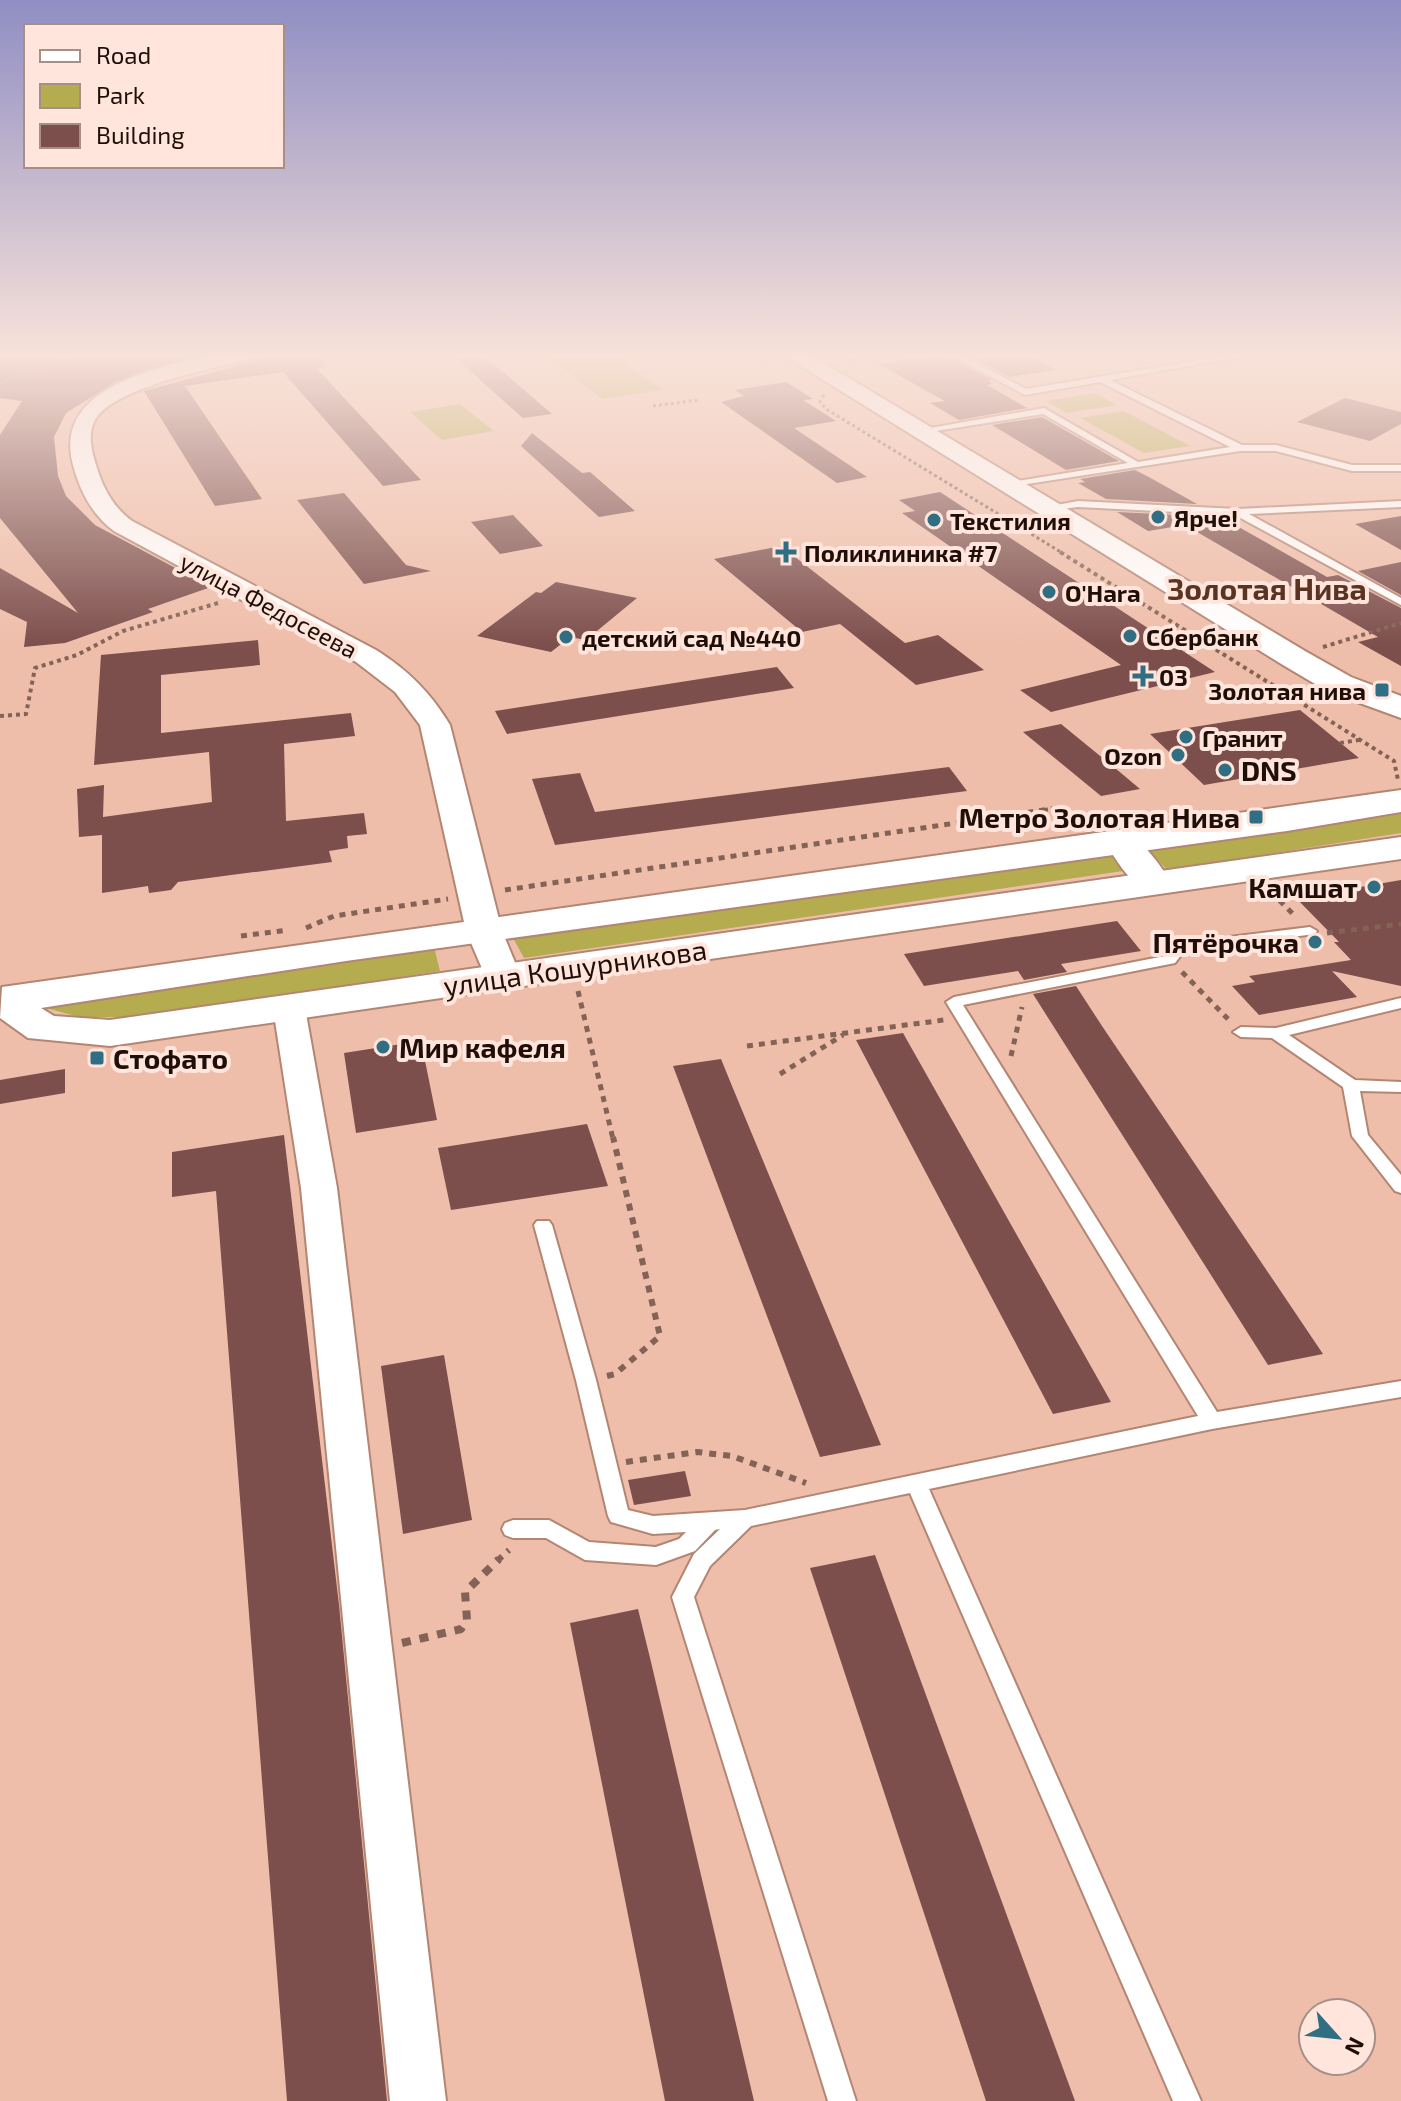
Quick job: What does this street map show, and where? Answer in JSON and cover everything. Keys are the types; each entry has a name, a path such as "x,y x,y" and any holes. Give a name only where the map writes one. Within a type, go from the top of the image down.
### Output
{"main road":[{"path":"957,451 1339,684 1401,708"},
{"path":"1339,684 1377,717 1398,746"},
{"name":"улица Кошурникова","path":"1,999 481,912 1122,843 1401,801"},
{"name":"улица Кошурникова","path":"1,999 43,1029 110,1033 1401,848"}],"street":[{"name":"улица Федосеева","path":"82,451 95,494 106,513 123,526 366,656 402,680 422,700 435,725 481,912 502,977"},
{"path":"1122,843 1155,884"},
{"path":"289,1008 319,1188 418,2101"}],"lane":[{"path":"1113,451 1137,465"},
{"path":"1011,485 1222,451"},
{"path":"1288,451 1352,468 1401,468"},
{"path":"1046,508 1078,504 1237,512 1401,504"},
{"path":"1237,512 1400,603"},
{"path":"1212,1421 954,1002 1170,960 1179,947 1310,931"},
{"path":"1241,1032 1276,1033 1401,1003"},
{"path":"1276,1033 1351,1085 1401,1087"},
{"path":"1351,1085 1360,1136 1401,1187"},
{"path":"543,1225 586,1380 619,1516 653,1525 745,1519 1212,1421 1401,1389"},
{"path":"917,1485 1187,2101"},
{"path":"745,1519 702,1560 683,1597 842,2101"},
{"path":"520,1529 549,1529 585,1551 656,1556 687,1545 710,1521"}],"path":[{"path":"895,451 1254,670 1361,739"},
{"path":"0,716 26,714 35,668 77,655 123,631 214,604"},
{"path":"1319,648 1401,623"},
{"path":"1340,743 1361,739 1398,746"},
{"path":"241,936 310,927 334,916 481,912 1060,808"},
{"path":"1271,892 1282,903"},
{"path":"1310,931 1330,934 1401,924"},
{"path":"1170,960 1241,1032"},
{"path":"577,987 660,1336 615,1374"},
{"path":"1005,1085 1027,987"},
{"path":"747,1046 965,1017"},
{"path":"780,1074 848,1033"},
{"path":"605,1464 697,1452 732,1456 801,1479 828,1502"},
{"path":"428,1636 461,1629 467,1620 465,1592 495,1559 521,1545 520,1529"}],"green space":[{"path":"1401,812 1401,833 1167,870 1148,849"},
{"path":"1114,851 1130,870 524,958 513,938"},
{"path":"434,947 440,971 139,1017 79,1017 46,1008 59,1000"}],"building":[{"path":"0,451 55,451 58,476 66,496 95,525 211,587 148,609 153,612 65,643 24,647 27,622 0,609 0,568 78,613 0,518"},
{"path":"181,451 229,451 262,499 215,506"},
{"path":"352,451 394,451 421,480 383,486"},
{"path":"527,451 555,451 582,473 590,472 635,511 599,517"},
{"path":"791,451 828,451 867,477 837,483"},
{"path":"1035,451 1102,451 1119,461 1066,470"},
{"path":"1135,470 1197,504 1106,499 1078,483 1085,482 1080,479"},
{"path":"940,492 1215,672 1051,712 1020,690 1121,665 902,513 915,511 899,500"},
{"path":"344,493 406,565 431,571 364,584 297,500"},
{"path":"1117,512 1221,517 1327,577 1338,575 1401,608 1401,666 1358,642 1378,637 1185,525 1148,531"},
{"path":"513,515 543,546 500,554 471,522"},
{"path":"1401,516 1401,550 1355,524"},
{"path":"781,546 905,643 938,635 984,670 916,685 840,624 802,632 714,559"},
{"path":"1401,562 1401,595 1358,571"},
{"path":"556,582 637,598 586,640 570,637 551,652 477,636 536,592 541,593"},
{"path":"258,640 260,665 161,675 161,733 351,713 355,736 284,744 286,821 364,813 367,834 347,836 348,848 329,851 332,862 178,882 171,890 149,893 148,886 102,893 102,835 79,837 77,789 104,785 103,817 212,802 209,752 94,765 101,655"},
{"path":"777,667 794,688 507,734 495,711"},
{"path":"1300,710 1359,758 1204,785 1150,734"},
{"path":"1061,724 1140,789 1101,796 1023,732"},
{"path":"949,767 967,791 555,845 532,779 580,773 595,812"},
{"path":"1401,880 1401,986 1332,971 1357,997 1259,1015 1232,986 1255,982 1249,976 1351,960 1334,942 1339,942 1296,898"},
{"path":"1117,921 1141,951 1061,964 1067,972 1024,980 1018,971 924,986 904,954"},
{"path":"1076,986 1323,1354 1268,1365 1033,994"},
{"path":"903,1033 1111,1402 1053,1414 856,1040"},
{"path":"421,1041 437,1120 356,1133 344,1053"},
{"path":"721,1059 881,1445 820,1457 673,1066"},
{"path":"65,1069 65,1093 0,1104 0,1080"},
{"path":"587,1124 608,1186 451,1210 438,1148"},
{"path":"284,1135 339,1605 387,2101 287,2101 216,1191 172,1197 172,1152"},
{"path":"444,1355 472,1520 403,1534 381,1366"},
{"path":"685,1471 691,1496 634,1505 628,1480"},
{"path":"875,1555 1075,2101 986,2101 810,1568"},
{"path":"638,1609 754,2101 665,2101 570,1623"}],"place":[{"name":"Ярче!","path":"1158,517"},
{"name":"Текстилия","path":"934,520"},
{"name":"Поликлиника #7","path":"786,552"},
{"name":"O'Hara","path":"1049,592"},
{"name":"Сбербанк","path":"1130,636"},
{"name":"детский сад №440","path":"566,637"},
{"name":"03","path":"1143,676"},
{"name":"Золотая нива","path":"1382,690"},
{"name":"Гранит","path":"1186,737"},
{"name":"Ozon","path":"1178,755"},
{"name":"DNS","path":"1225,770"},
{"name":"Метро Золотая Нива","path":"1256,817"},
{"name":"Камшат","path":"1374,887"},
{"name":"Пятёрочка","path":"1315,942"},
{"name":"Мир кафеля","path":"383,1047"},
{"name":"Стофато","path":"97,1058"}],"district":[{"name":"Золотая Нива","path":"1267,588"}]}
